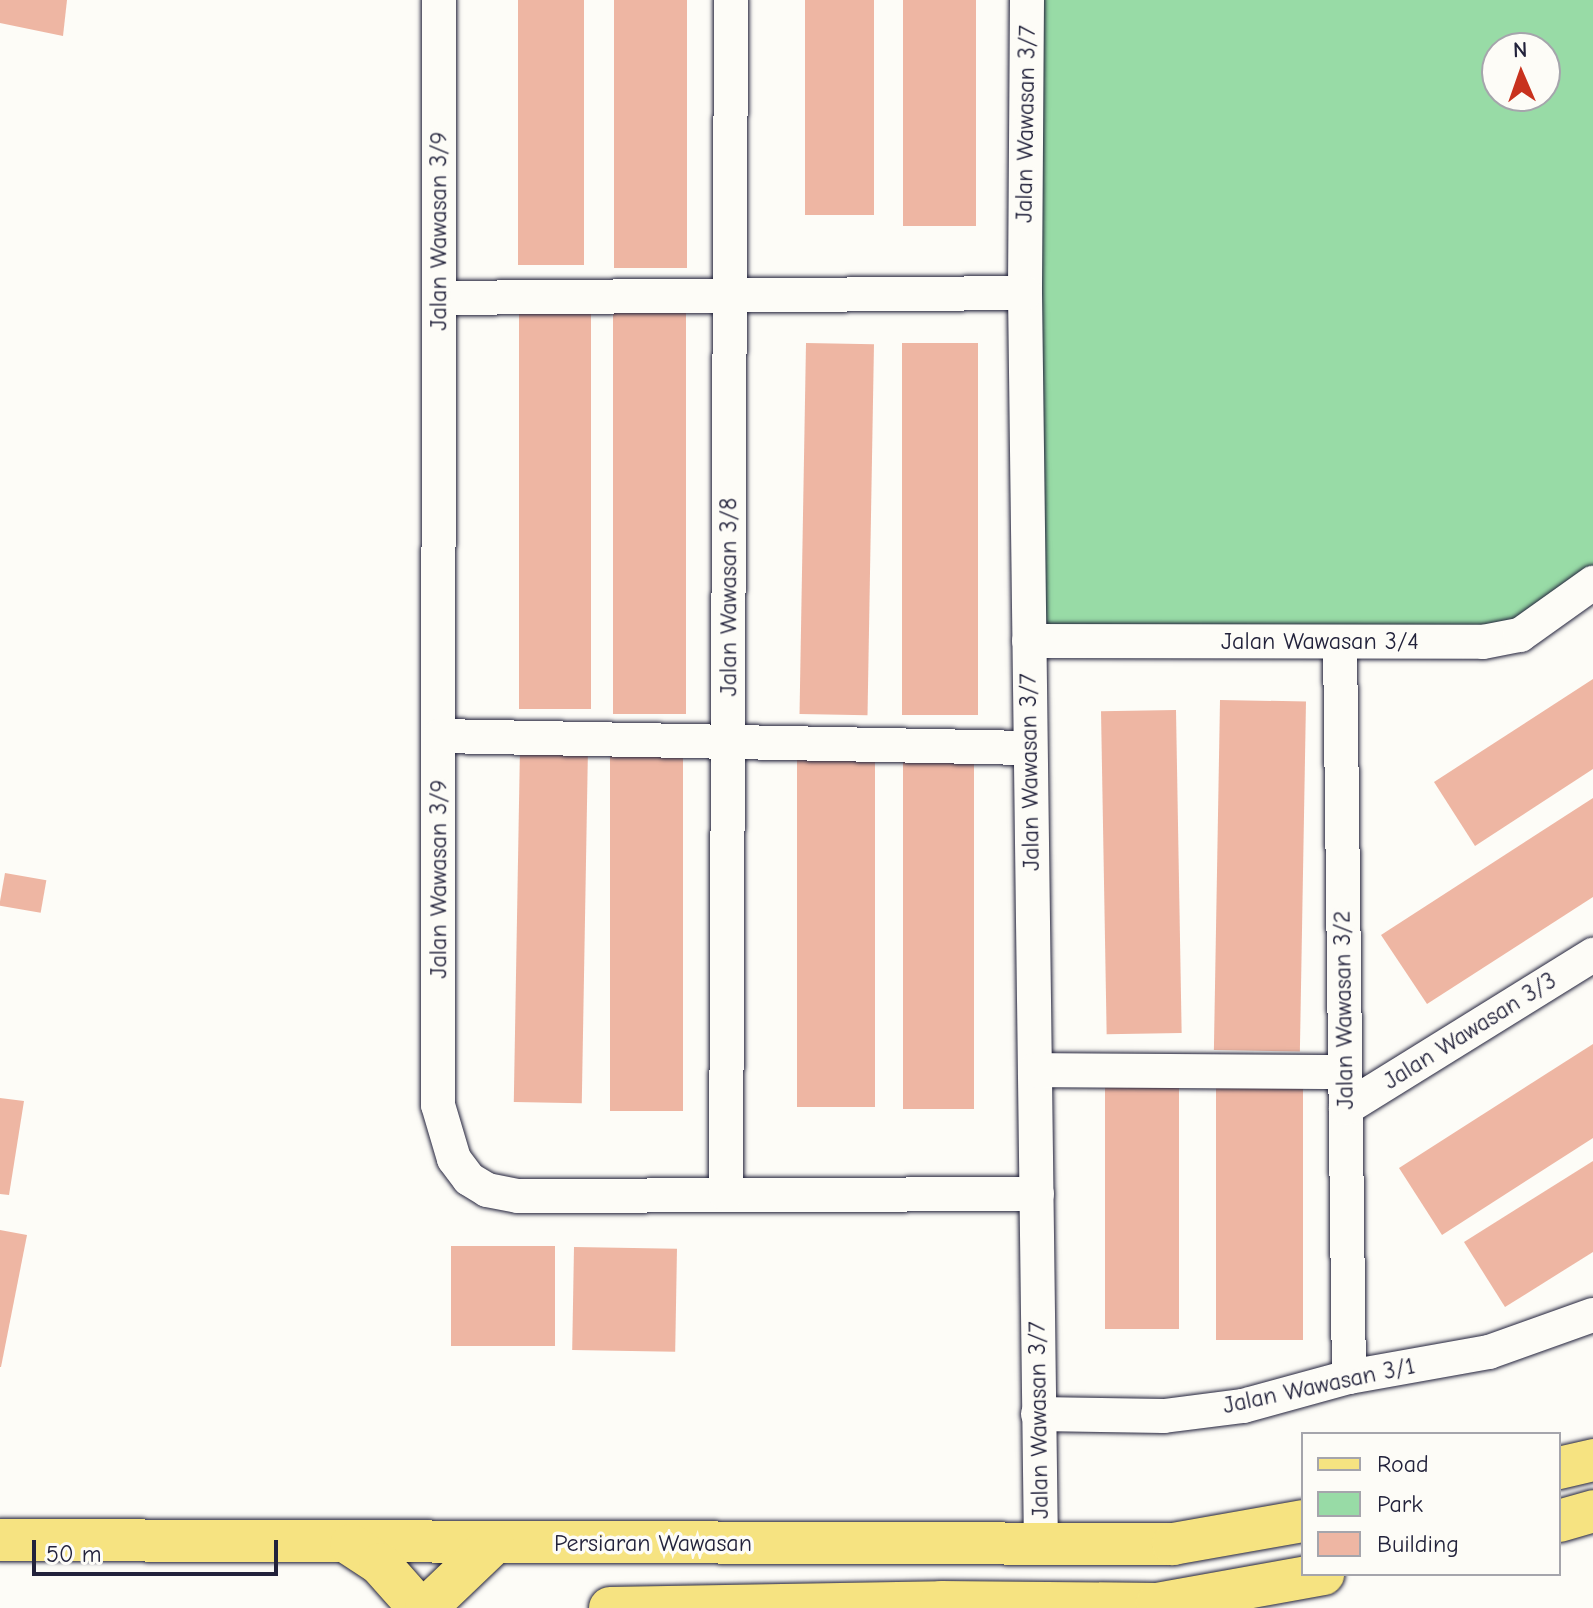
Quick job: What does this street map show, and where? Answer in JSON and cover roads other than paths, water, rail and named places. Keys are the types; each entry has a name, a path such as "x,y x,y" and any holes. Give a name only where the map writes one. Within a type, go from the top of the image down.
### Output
{"main road":[{"path":"1561,1468 1593,1460"},
{"path":"1561,1520 1593,1511"},
{"name":"Persiaran Wawasan","path":"0,1540 351,1545 1173,1544 1301,1521"},
{"path":"941,1602 1019,1577 1038,1559 1041,1543 1085,1579 1157,1604"},
{"path":"426,1608 493,1544"},
{"path":"351,1545 380,1564 419,1608"},
{"path":"610,1608 941,1602 1157,1604 1312,1576"}],"street":[{"name":"Jalan Wawasan 3/9","path":"439,0 438,1105 454,1159 469,1179 487,1190 518,1196 1037,1194"},
{"name":"Jalan Wawasan 3/8","path":"726,1194 731,0"},
{"name":"Jalan Wawasan 3/7","path":"1027,0 1025,293 1029,748 1041,1543"},
{"path":"439,298 730,293 1025,293"},
{"name":"Jalan Wawasan 3/4","path":"1029,641 1483,642 1520,635 1593,583"},
{"name":"Jalan Wawasan 3/2","path":"1340,643 1349,1377"},
{"path":"440,736 728,745 1029,748"},
{"name":"Jalan Wawasan 3/3","path":"1346,1108 1593,955"},
{"path":"1035,1070 1344,1072"},
{"name":"Jalan Wawasan 3/1","path":"1038,1414 1164,1416 1243,1406 1349,1377 1489,1352 1593,1315"}]}
